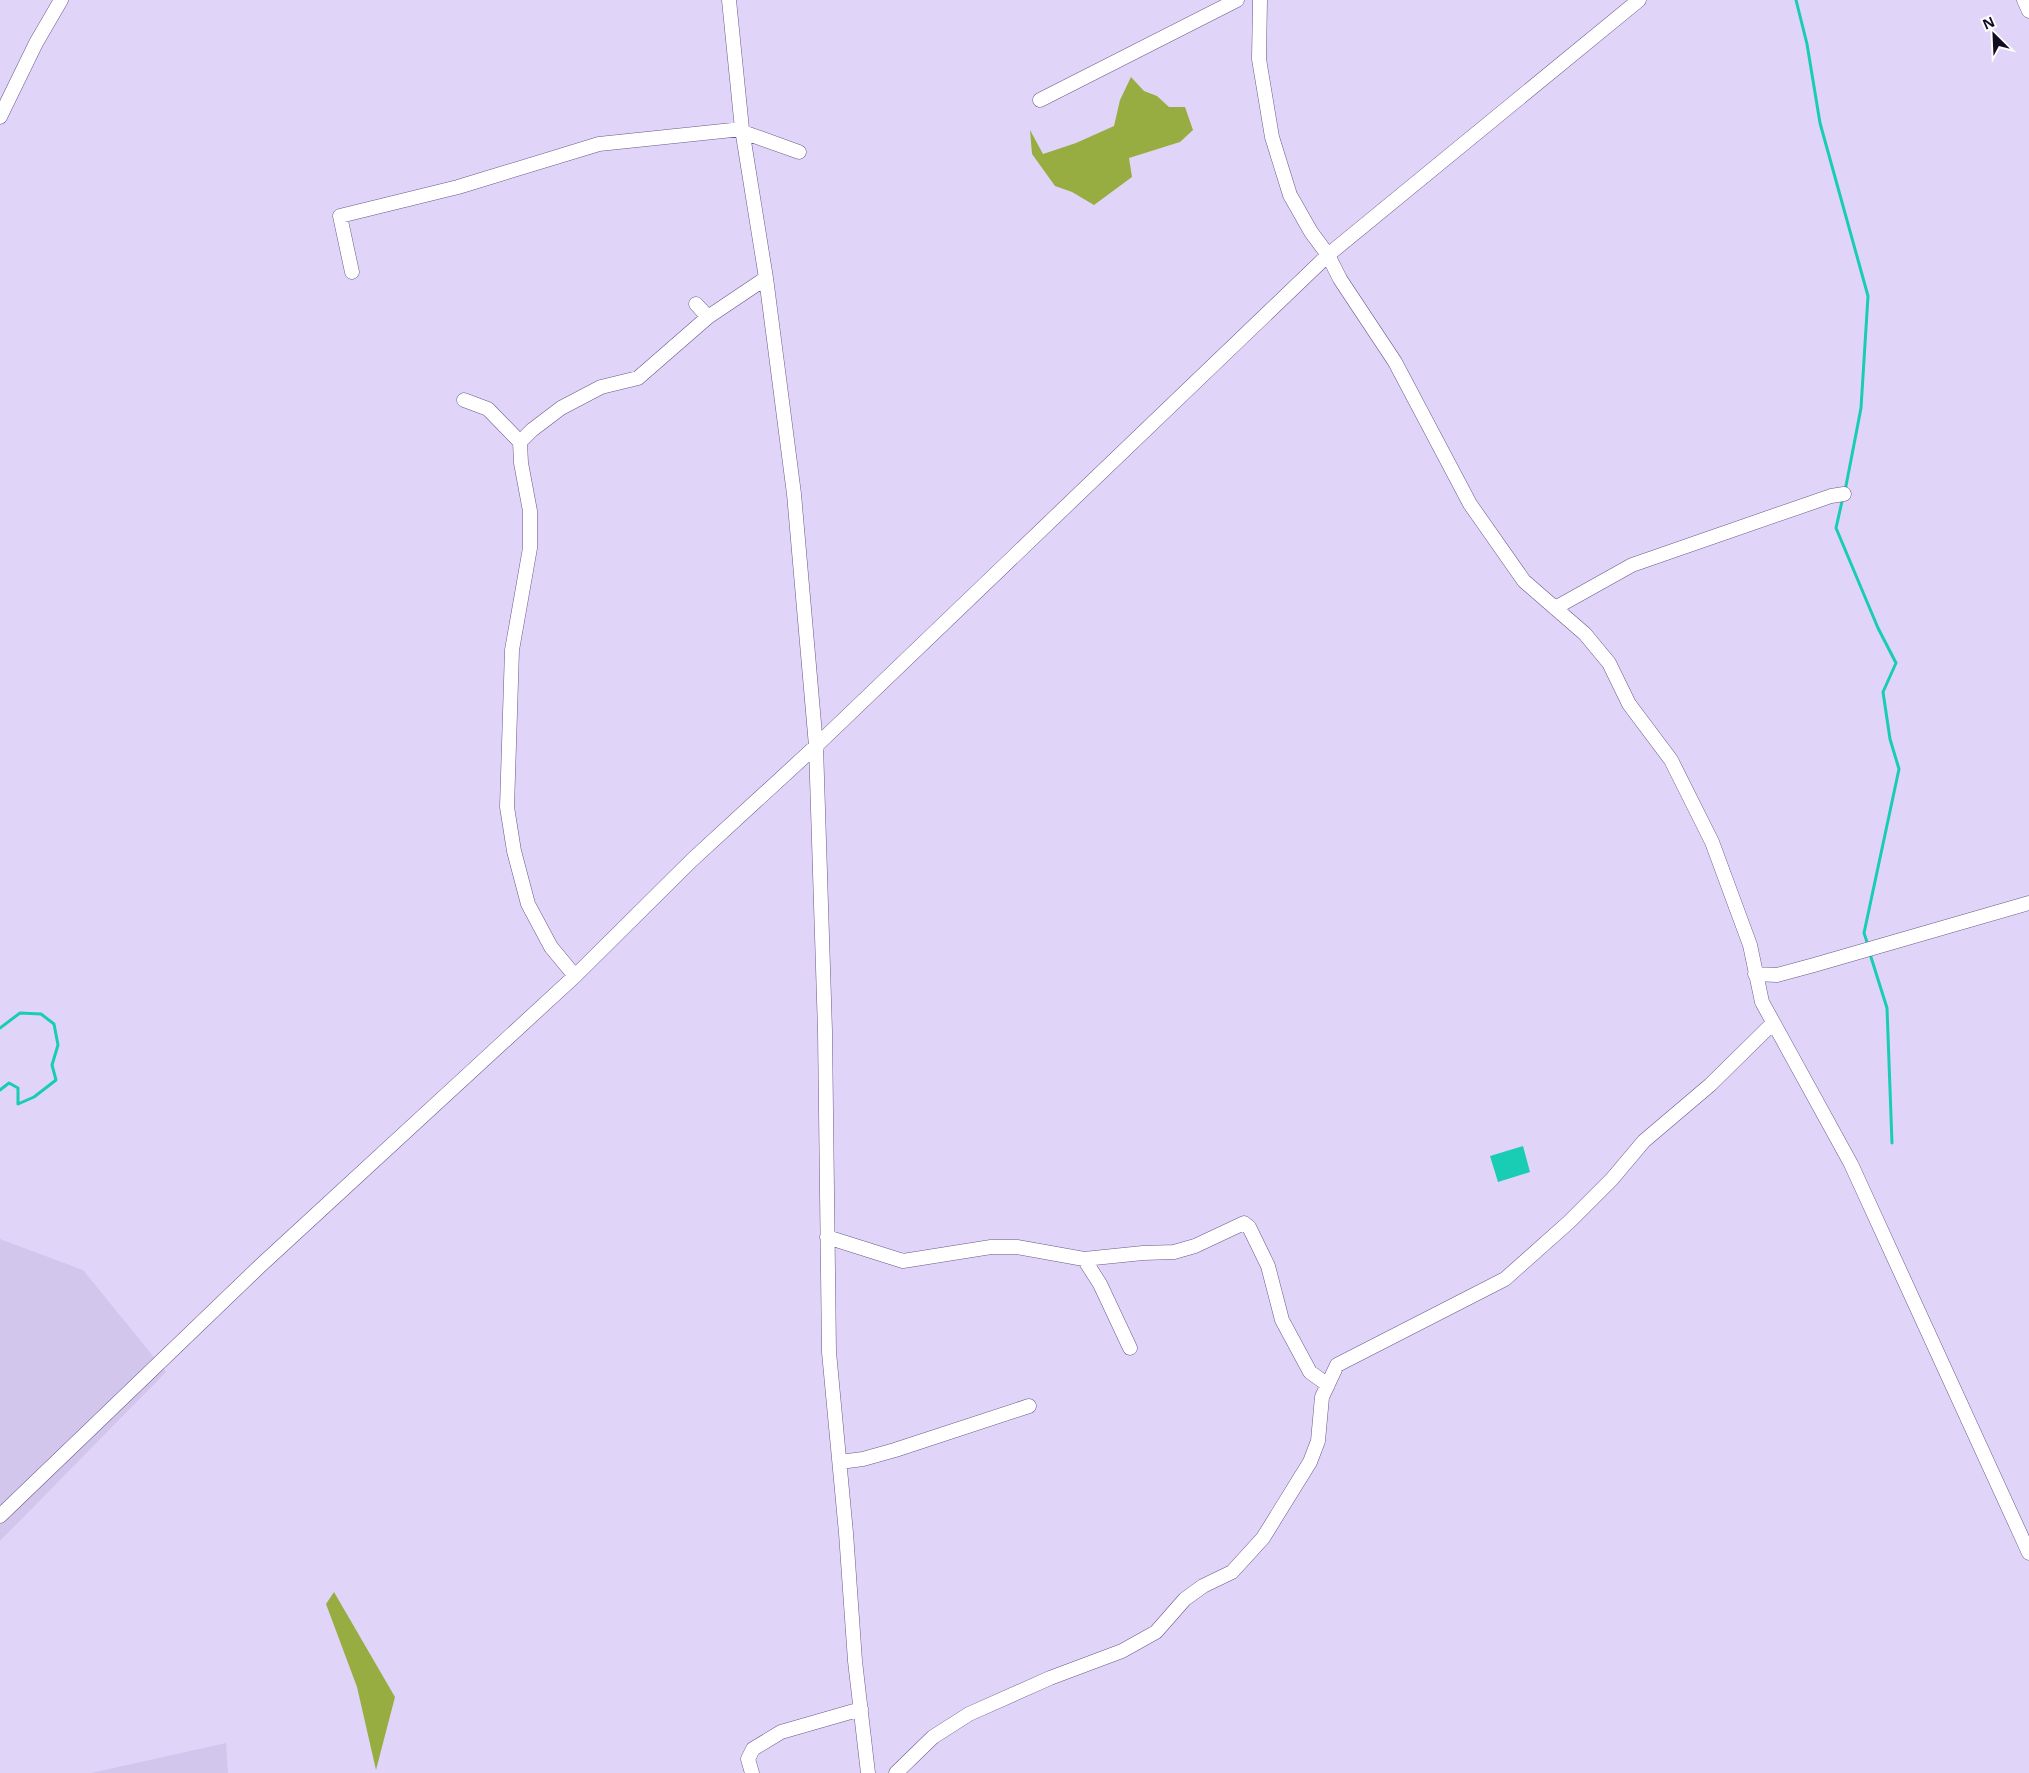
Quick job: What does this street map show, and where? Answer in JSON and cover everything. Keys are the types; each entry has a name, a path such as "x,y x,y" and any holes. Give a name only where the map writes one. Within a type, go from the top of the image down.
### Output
{"street":[{"path":"0,116 36,43 61,0"},
{"path":"729,0 743,131 766,278 794,494 816,746 825,1032 829,1352 868,1773"},
{"path":"1040,100 1237,0"},
{"path":"1260,0 1260,59 1272,137 1290,195 1311,232 1328,255 1340,279 1395,362 1470,504 1524,582 1585,634 1609,663 1629,704 1671,760 1712,842 1750,945 1762,1002 1850,1164 2029,1553"},
{"path":"0,1516 260,1266 575,976 692,860 816,746 1328,255 1639,0"},
{"path":"2024,0 2029,11"},
{"path":"352,272 340,216 458,187 599,144 743,131 800,152"},
{"path":"520,442 532,430 561,408 601,387 638,378 708,317 766,278"},
{"path":"696,304 708,317"},
{"path":"464,400 488,409 520,442 521,463 530,511 530,548 512,650 507,807 514,851 528,904 551,947 575,976"},
{"path":"1555,608 1632,564 1831,496 1844,494"},
{"path":"1755,974 1777,975 1871,950 2029,903"},
{"path":"896,1773 933,1737 969,1714 1050,1678 1122,1651 1156,1632 1185,1600 1203,1586 1232,1572 1263,1538 1310,1462 1318,1441 1322,1397 1337,1365 1504,1279 1606,1185 1644,1141 1710,1085 1774,1023"},
{"path":"827,1237 903,1261 991,1247 1017,1247 1084,1259 1143,1252 1174,1252 1194,1246 1244,1224 1249,1227 1268,1266 1282,1320 1310,1372 1328,1385"},
{"path":"1084,1259 1100,1284 1130,1348"},
{"path":"840,1462 863,1459 895,1450 1029,1406"},
{"path":"752,1773 748,1760 753,1749 781,1732 861,1709"}],"shaded area":[{"path":"1131,77 1144,91 1157,96 1169,107 1185,107 1193,130 1180,142 1129,158 1132,177 1094,205 1072,192 1055,186 1032,154 1030,130 1043,154 1076,143 1114,126 1120,100"},
{"path":"1523,1146 1530,1172 1498,1182 1490,1156"},
{"path":"0,1239 83,1270 166,1372 0,1541"},
{"path":"334,1592 395,1697 376,1770 357,1687 326,1604"},
{"path":"226,1743 228,1773 91,1773"}],"waterway":[{"path":"1796,0 1807,44 1820,123 1868,296 1861,408 1845,491"},
{"path":"1843,497 1836,528 1878,628 1896,663 1883,692 1890,739 1899,769 1864,933 1868,945"},
{"path":"1870,954 1887,1008 1892,1143"},
{"path":"0,1028 20,1013 41,1014 54,1024 58,1045 52,1065 56,1080 34,1097 18,1104 18,1088 9,1083 0,1090"}]}
